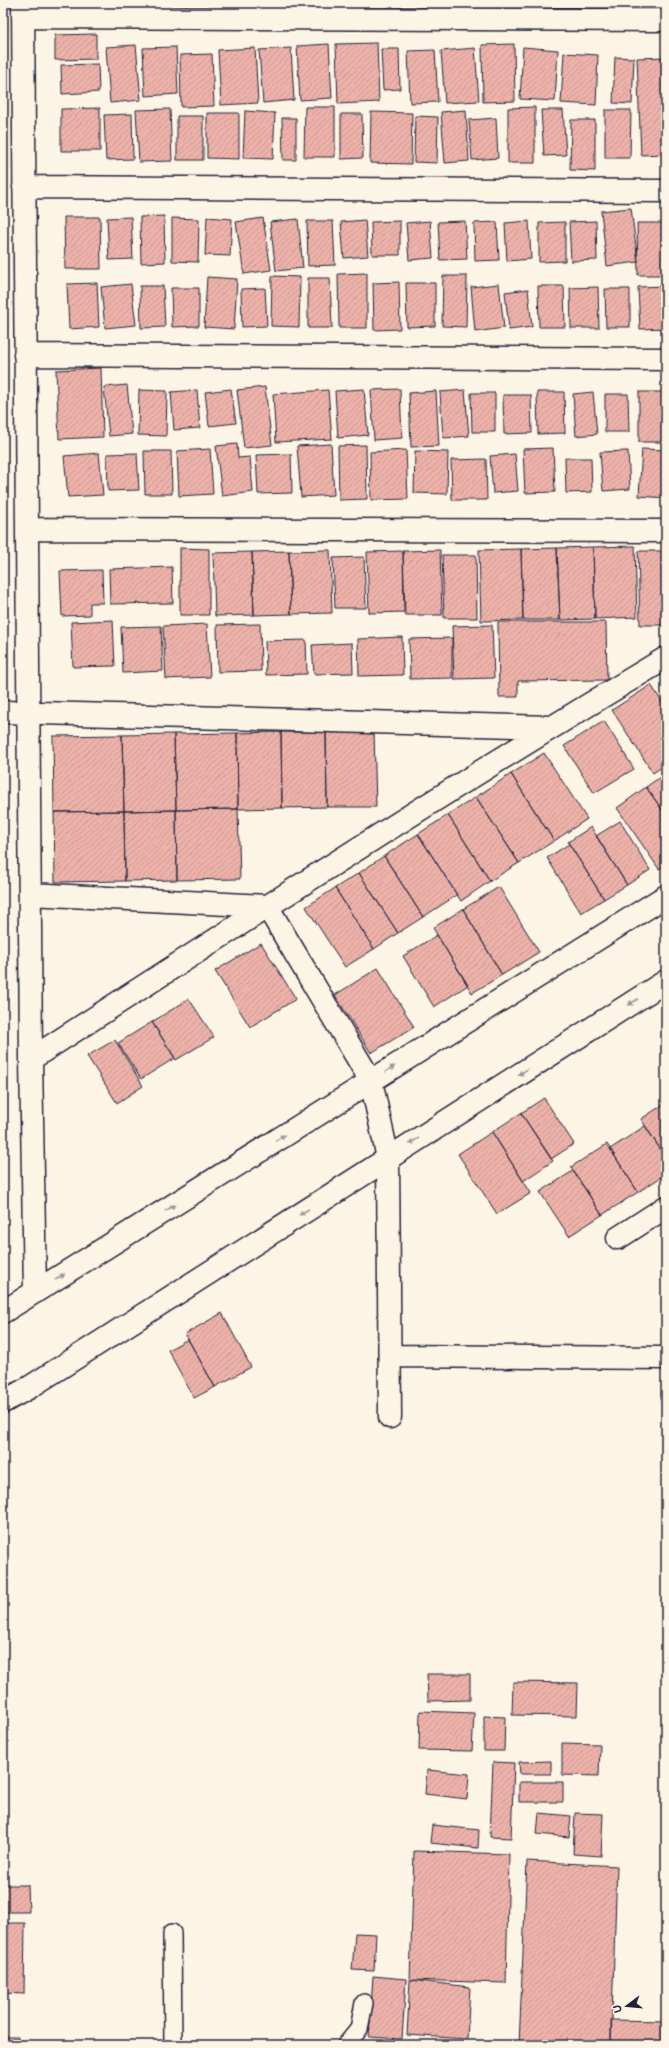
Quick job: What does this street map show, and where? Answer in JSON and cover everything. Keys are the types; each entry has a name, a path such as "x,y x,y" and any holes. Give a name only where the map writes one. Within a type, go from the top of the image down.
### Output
{"street":[{"path":"35,1292 31,1059 23,10 666,20"},
{"path":"24,187 666,191"},
{"path":"26,355 666,359"},
{"path":"27,529 666,531"},
{"path":"31,1059 267,906 552,727 666,658"},
{"path":"3,712 552,727"},
{"path":"30,894 267,906"},
{"path":"3,1312 666,896"},
{"path":"267,906 371,1081 388,1158 390,1417"},
{"path":"3,1402 30,1387 666,981"},
{"path":"618,1238 666,1207"},
{"path":"390,1356 666,1358"}],"lane":[{"path":"172,1934 173,2045"},
{"path":"346,2045 358,2028 364,2003"}],"building":[{"path":"96,34 96,59 55,60 55,35"},
{"path":"377,43 379,102 338,104 336,44"},
{"path":"329,44 332,98 300,100 297,46"},
{"path":"514,44 515,101 483,102 482,45"},
{"path":"136,45 141,100 110,103 106,47"},
{"path":"176,47 178,94 145,96 143,48"},
{"path":"523,47 558,50 555,101 520,99"},
{"path":"255,48 258,103 221,105 218,50"},
{"path":"291,48 294,100 263,103 259,50"},
{"path":"475,48 479,101 445,103 441,51"},
{"path":"381,49 399,49 400,89 383,90"},
{"path":"435,50 438,102 410,103 408,51"},
{"path":"564,53 598,55 596,105 561,103"},
{"path":"212,54 214,106 181,107 180,55"},
{"path":"615,57 634,58 632,104 613,103"},
{"path":"666,57 666,154 641,155 637,58"},
{"path":"98,64 99,92 62,94 61,65"},
{"path":"305,107 335,107 335,157 304,157"},
{"path":"535,107 535,163 508,163 508,108"},
{"path":"100,108 100,151 61,151 61,109"},
{"path":"170,109 172,161 139,162 136,110"},
{"path":"466,110 469,161 445,163 441,112"},
{"path":"541,110 563,110 566,155 544,156"},
{"path":"605,110 631,110 630,158 605,158"},
{"path":"245,111 275,113 273,159 243,158"},
{"path":"371,112 412,113 411,164 370,163"},
{"path":"207,113 239,113 239,159 207,158"},
{"path":"132,114 133,159 106,160 104,115"},
{"path":"341,114 362,114 363,158 341,159"},
{"path":"177,116 203,116 203,160 177,160"},
{"path":"415,116 438,117 437,163 414,162"},
{"path":"282,118 296,118 296,160 283,160"},
{"path":"496,118 498,158 472,160 469,120"},
{"path":"571,120 595,120 595,171 570,170"},
{"path":"631,208 638,262 607,266 601,211"},
{"path":"164,216 165,262 141,263 140,217"},
{"path":"64,217 100,217 101,269 65,269"},
{"path":"131,217 133,259 109,260 107,218"},
{"path":"207,217 232,219 230,256 205,255"},
{"path":"172,218 199,219 198,262 172,261"},
{"path":"263,218 271,270 244,274 236,222"},
{"path":"298,219 303,268 276,271 270,222"},
{"path":"365,220 368,256 344,258 341,222"},
{"path":"307,221 333,221 335,265 308,266"},
{"path":"400,221 400,255 372,255 371,222"},
{"path":"430,221 433,258 409,260 406,223"},
{"path":"465,221 467,259 440,260 438,222"},
{"path":"529,221 531,259 507,261 505,223"},
{"path":"596,221 597,260 571,261 569,222"},
{"path":"497,222 499,260 475,261 474,223"},
{"path":"565,222 565,261 539,262 539,223"},
{"path":"637,223 666,223 666,275 638,275"},
{"path":"367,273 367,328 339,328 338,274"},
{"path":"272,276 300,277 299,327 271,326"},
{"path":"443,276 467,276 466,327 442,326"},
{"path":"207,277 237,279 234,329 204,327"},
{"path":"308,278 330,278 332,328 308,328"},
{"path":"399,282 400,329 374,330 373,283"},
{"path":"97,283 99,327 69,329 67,284"},
{"path":"406,283 435,283 435,326 407,327"},
{"path":"131,284 136,325 105,328 101,287"},
{"path":"499,284 504,328 475,332 471,287"},
{"path":"140,286 163,286 165,327 141,328"},
{"path":"538,286 564,286 565,327 539,327"},
{"path":"666,286 666,328 640,329 638,287"},
{"path":"598,287 599,328 571,328 570,288"},
{"path":"171,288 199,288 199,326 172,327"},
{"path":"265,288 267,326 242,327 241,289"},
{"path":"528,289 532,327 509,330 505,292"},
{"path":"605,289 630,289 630,327 606,327"},
{"path":"101,368 103,437 59,439 56,370"},
{"path":"127,385 132,434 109,436 104,387"},
{"path":"265,387 272,445 244,448 237,390"},
{"path":"231,389 236,423 209,426 205,392"},
{"path":"364,389 368,435 338,438 335,391"},
{"path":"400,389 402,438 374,440 371,390"},
{"path":"139,390 167,391 166,436 138,435"},
{"path":"197,390 200,428 174,430 171,392"},
{"path":"328,390 332,439 276,442 273,394"},
{"path":"465,390 469,436 443,438 440,392"},
{"path":"436,391 439,446 411,447 409,393"},
{"path":"537,392 564,392 565,433 538,434"},
{"path":"593,392 597,434 576,436 573,394"},
{"path":"639,392 666,392 666,442 639,442"},
{"path":"471,393 495,393 495,432 472,432"},
{"path":"605,394 628,394 629,432 605,432"},
{"path":"503,395 531,395 532,433 504,434"},
{"path":"237,444 238,458 250,457 253,492 222,496 216,446"},
{"path":"331,444 334,495 301,497 297,446"},
{"path":"366,445 367,499 339,500 338,446"},
{"path":"553,448 555,492 525,493 523,449"},
{"path":"210,449 213,494 179,496 177,451"},
{"path":"642,449 666,450 666,498 639,496"},
{"path":"406,450 408,499 371,500 370,452"},
{"path":"144,451 171,451 172,494 145,494"},
{"path":"415,451 448,452 447,494 414,493"},
{"path":"628,451 630,489 603,491 600,452"},
{"path":"99,453 103,495 68,497 64,456"},
{"path":"137,453 139,490 108,491 107,454"},
{"path":"291,454 292,493 258,494 256,455"},
{"path":"515,454 518,491 493,493 490,456"},
{"path":"565,458 591,458 592,492 566,493"},
{"path":"486,459 487,500 452,500 451,460"},
{"path":"635,546 637,617 595,619 593,547"},
{"path":"593,547 595,619 560,620 557,548"},
{"path":"180,548 209,549 209,615 180,615"},
{"path":"557,548 560,620 523,620 521,549"},
{"path":"521,549 523,620 481,621 479,550"},
{"path":"330,550 332,613 291,614 289,551"},
{"path":"440,550 442,615 405,615 403,551"},
{"path":"289,551 291,614 254,615 252,552"},
{"path":"403,551 404,612 369,613 367,552"},
{"path":"638,551 666,551 666,625 640,625"},
{"path":"252,552 254,615 215,616 213,553"},
{"path":"442,555 476,555 477,618 444,618"},
{"path":"364,557 366,608 335,608 333,558"},
{"path":"172,567 173,603 110,604 109,569"},
{"path":"102,570 103,603 90,603 90,615 62,616 60,571"},
{"path":"113,620 115,666 73,667 71,622"},
{"path":"498,622 606,622 607,680 518,681 518,697 499,697"},
{"path":"207,624 210,677 166,679 163,626"},
{"path":"260,624 261,671 218,672 217,625"},
{"path":"492,625 494,678 454,679 452,626"},
{"path":"161,626 163,671 123,673 121,627"},
{"path":"402,637 403,675 359,676 358,639"},
{"path":"452,638 452,678 410,679 409,639"},
{"path":"306,640 307,674 266,675 265,641"},
{"path":"352,643 353,673 314,674 312,645"},
{"path":"651,685 666,708 666,764 653,773 612,710"},
{"path":"604,721 634,769 594,793 564,746"},
{"path":"374,731 376,807 327,807 326,732"},
{"path":"281,732 282,808 238,809 237,733"},
{"path":"281,732 326,732 327,807 282,808"},
{"path":"237,733 238,809 176,810 174,734"},
{"path":"174,734 176,810 124,811 122,735"},
{"path":"122,735 124,811 54,812 53,736"},
{"path":"544,753 587,819 554,841 511,774"},
{"path":"666,773 666,815 646,787"},
{"path":"511,774 554,841 519,863 476,797"},
{"path":"646,787 666,815 666,864 659,869 617,808"},
{"path":"476,797 519,863 490,881 448,815"},
{"path":"238,809 240,879 177,880 176,810"},
{"path":"176,810 177,880 125,881 124,811"},
{"path":"124,811 125,881 55,882 54,812"},
{"path":"448,815 490,881 461,901 418,834"},
{"path":"620,821 650,870 627,885 596,836"},
{"path":"591,827 627,885 604,899 568,842"},
{"path":"418,834 457,895 423,917 384,856"},
{"path":"569,844 604,899 581,913 547,858"},
{"path":"384,856 423,917 398,933 359,873"},
{"path":"359,873 398,933 374,949 335,888"},
{"path":"499,887 539,952 502,975 463,909"},
{"path":"335,888 374,949 345,967 306,907"},
{"path":"463,909 502,975 472,993 433,928"},
{"path":"437,935 468,985 434,1007 403,956"},
{"path":"261,943 296,999 250,1027 215,971"},
{"path":"378,968 414,1027 371,1053 335,995"},
{"path":"189,999 214,1037 176,1060 152,1022"},
{"path":"152,1022 175,1058 141,1079 118,1043"},
{"path":"115,1040 143,1086 117,1103 87,1056"},
{"path":"544,1098 574,1144 551,1159 521,1113"},
{"path":"666,1103 666,1158 641,1119"},
{"path":"521,1113 553,1161 523,1181 492,1132"},
{"path":"645,1126 666,1158 666,1174 638,1192 610,1149"},
{"path":"492,1132 531,1193 497,1214 458,1154"},
{"path":"607,1144 638,1192 602,1215 571,1167"},
{"path":"573,1171 602,1215 569,1236 540,1192"},
{"path":"222,1313 251,1367 215,1387 185,1334"},
{"path":"188,1339 215,1387 194,1398 168,1350"},
{"path":"427,1674 470,1674 470,1700 428,1701"},
{"path":"513,1682 578,1683 577,1716 512,1715"},
{"path":"420,1711 474,1713 472,1751 419,1750"},
{"path":"484,1716 505,1717 504,1751 484,1751"},
{"path":"562,1743 600,1744 599,1776 562,1775"},
{"path":"551,1761 551,1774 520,1774 519,1762"},
{"path":"493,1762 514,1763 511,1838 490,1837"},
{"path":"427,1770 469,1774 467,1799 425,1794"},
{"path":"519,1782 563,1782 563,1802 519,1802"},
{"path":"539,1813 571,1816 569,1837 537,1834"},
{"path":"575,1813 603,1814 601,1856 573,1854"},
{"path":"432,1825 479,1830 478,1848 430,1843"},
{"path":"414,1851 509,1854 506,1983 410,1980"},
{"path":"527,1861 617,1866 611,2045 519,2045"},
{"path":"3,1885 28,1885 29,1912 3,1912"},
{"path":"3,1923 25,1923 24,1994 3,1993"},
{"path":"355,1933 376,1934 374,1971 352,1970"},
{"path":"373,1976 406,1979 402,2039 369,2037"},
{"path":"410,1980 470,1987 467,2039 407,2035"},
{"path":"611,2020 666,2021 666,2045 611,2045"},
{"path":"3,2037 18,2037 18,2045 3,2045"}]}
